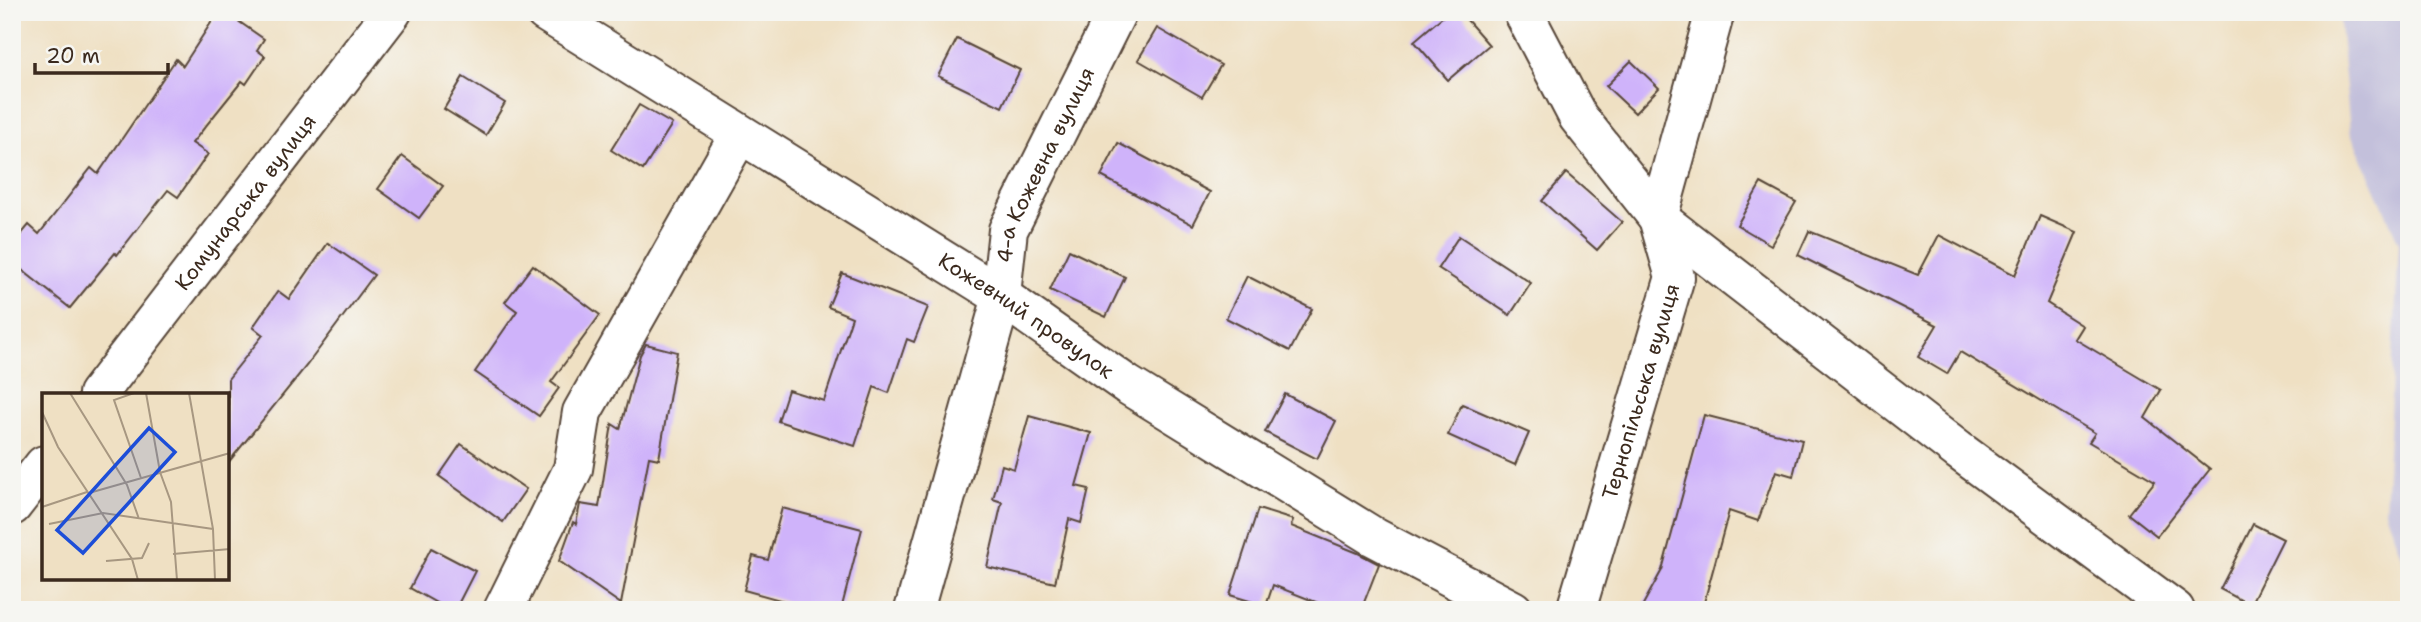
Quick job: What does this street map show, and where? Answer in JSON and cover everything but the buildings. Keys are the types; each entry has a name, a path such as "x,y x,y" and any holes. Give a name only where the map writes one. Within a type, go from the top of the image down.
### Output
{"street":[{"name":"Комунарська вулиця","path":"99,393 393,12"},
{"name":"Кожевний провулок","path":"545,12 1001,296 1126,384 1362,530 1513,610"},
{"name":"4-а Кожевна вулиця","path":"914,610 1001,296 1008,230 1117,12"},
{"path":"1522,12 1578,117 1658,218 1958,450 2175,610"},
{"path":"1658,218 1715,12"},
{"path":"503,610 573,469 582,412 739,135"},
{"name":"Тернопільська вулиця","path":"1576,610 1675,277 1658,218"},
{"path":"12,506 42,468"}],"shaded area":[{"path":"2339,12 2409,12 2409,578 2385,511 2399,243 2350,131"}]}
